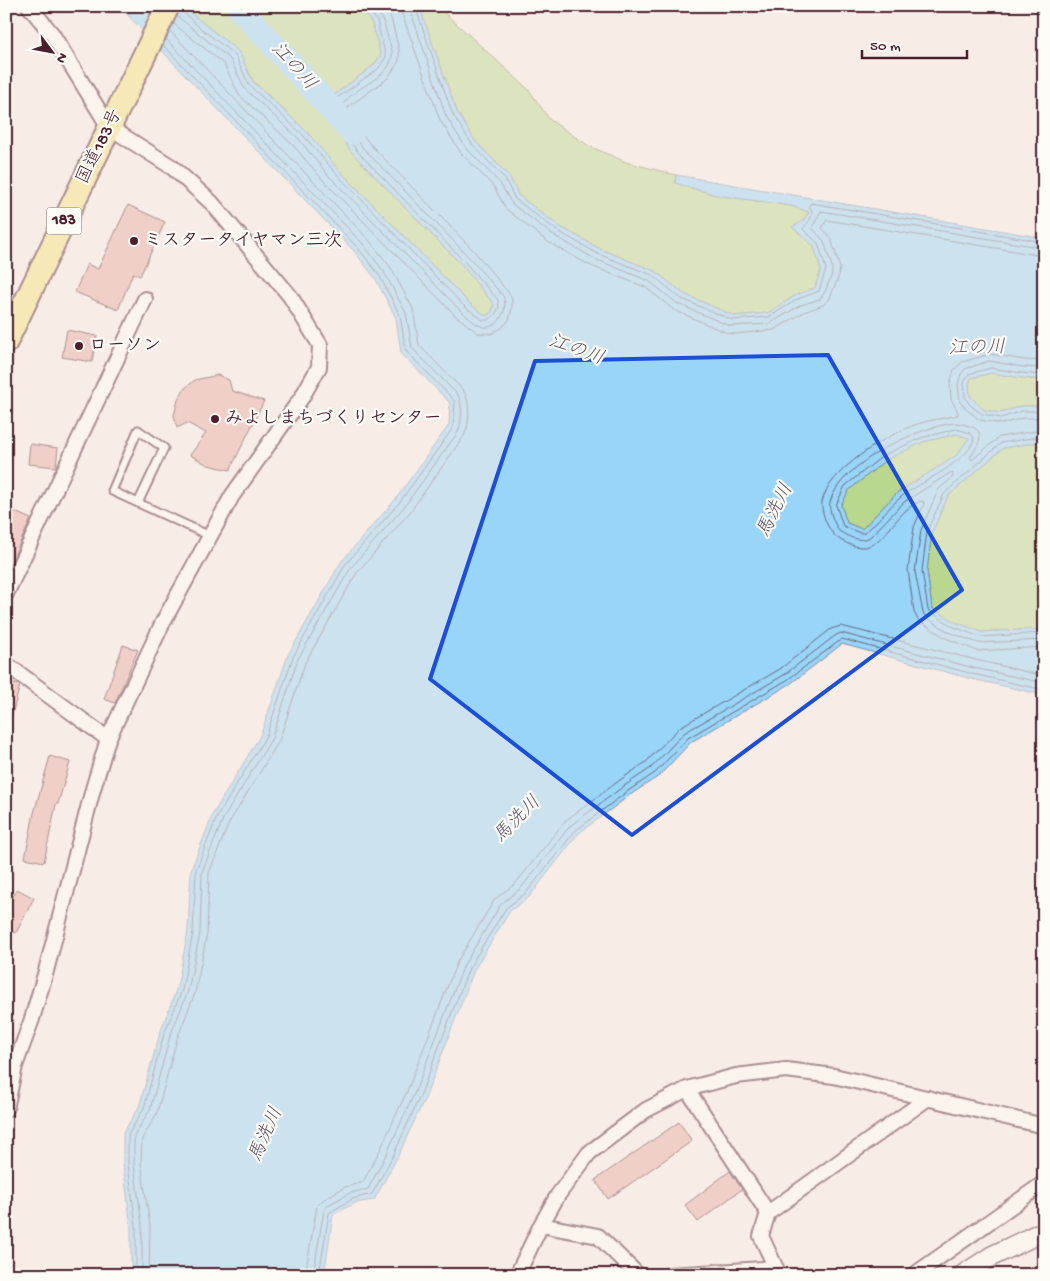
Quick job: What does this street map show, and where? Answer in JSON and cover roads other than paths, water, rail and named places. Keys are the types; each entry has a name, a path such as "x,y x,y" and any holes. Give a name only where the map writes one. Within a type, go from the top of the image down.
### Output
{"highway":[{"name":"国道183号","path":"6,342 168,6"}],"main road":[{"path":"963,1275 992,1256 1044,1231"}],"street":[{"path":"6,1109 14,1066 32,1019 46,971 93,788 108,738 163,622 232,496 302,397 319,367 320,345 290,296 212,203 172,167 108,127 52,34 29,6"},
{"path":"6,594 145,299"},
{"path":"6,664 108,738"},
{"path":"517,1275 558,1195 590,1153 646,1110 687,1090 736,1076 786,1070 834,1076 1044,1126"},
{"path":"687,1090 768,1213"},
{"path":"670,1275 778,1271 761,1236 768,1213 928,1098"},
{"path":"914,1275 1044,1183"},
{"path":"541,1226 598,1236 638,1275"}],"lane":[{"path":"138,503 164,448 138,430 112,491 138,503 210,536"}],"water":[{"name":"馬洗川","path":"119,6 182,6 239,52 253,82 306,131 336,167 469,303 486,316 492,312 494,304 460,263 354,155 326,117 333,96 374,65 381,55 372,23 360,6 419,6 457,112 475,141 509,176 519,196 559,226 600,249 655,271 684,294 734,316 768,313 796,295 815,288 821,270 814,246 792,227 802,222 809,212 792,206 716,195 675,183 676,175 1044,238 1044,380 991,373 971,378 969,384 970,396 984,410 1001,413 1021,406 1044,406 1044,443 1038,442 1003,448 948,496 932,532 927,571 932,608 955,622 981,632 1044,629 1044,695 972,679 842,644 790,684 691,742 659,776 578,834 529,897 510,911 474,970 426,1096 397,1158 374,1200 355,1203 333,1215 324,1275 131,1275 131,1227 123,1164 123,1133 139,1107 160,1033 177,988 188,931 191,870 213,814 261,734 288,655 341,562 395,500 449,425 450,403 401,353 396,318 375,278 354,251","holes":["956,434 969,438 957,455 897,493 862,529 847,523 841,505 849,490 886,460 923,442"]}],"waterway":[{"name":"江の川","path":"238,6 352,132"}],"place":[{"name":"ミスタータイヤマン三次","path":"134,241"},
{"name":"ローソン","path":"79,346"},
{"name":"みよしまちづくりセンター","path":"215,419"}]}
